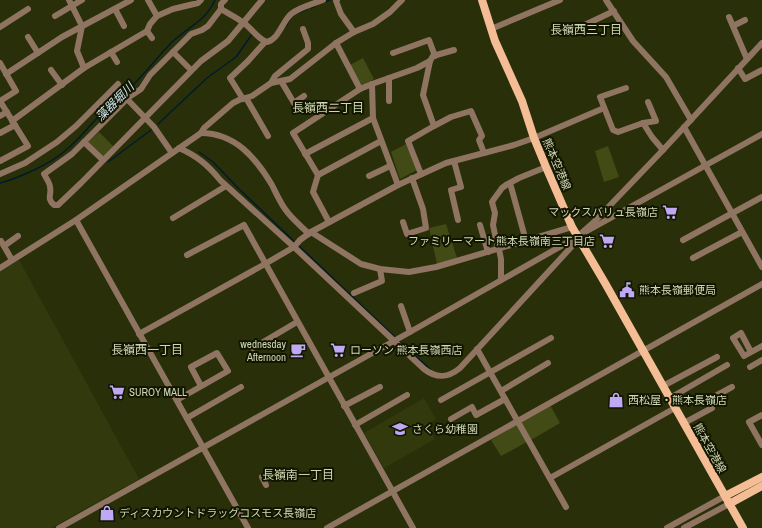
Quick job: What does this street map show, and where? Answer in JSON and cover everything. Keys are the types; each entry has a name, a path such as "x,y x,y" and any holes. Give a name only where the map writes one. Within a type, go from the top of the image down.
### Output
{"main road":[{"name":"熊本空港線","path":"482,0 495,41 522,101 534,138 572,227 605,282 743,528"},
{"path":"727,500 762,477"},
{"path":"727,500 762,486"}],"street":[{"path":"54,16 70,3 82,0"},
{"path":"115,0 124,26"},
{"path":"6,74 62,37 131,0"},
{"path":"148,0 157,16"},
{"path":"0,133 84,68 147,31 150,24 157,16 173,9 198,3 201,0"},
{"path":"225,0 221,4 221,9 208,26 191,34 150,75 143,87 127,99 67,158 44,174 50,185 49,197 52,204 58,205 191,70 206,56 228,41 262,0"},
{"path":"268,136 230,78 252,58 265,42 270,41 275,36 291,14 308,3 323,0"},
{"path":"337,0 336,1 341,14 354,32"},
{"path":"0,268 76,220 201,133 204,128 233,103 252,96 271,83 292,78 336,43 354,32 373,24 390,12 401,0"},
{"path":"491,29 560,0"},
{"path":"606,0 633,41 666,77 690,118"},
{"path":"70,3 82,26 76,51 84,68"},
{"path":"0,27 28,9"},
{"path":"221,9 244,23 265,42"},
{"path":"561,28 574,30 614,11"},
{"path":"728,17 747,59"},
{"path":"733,26 745,20"},
{"path":"271,83 275,76 308,49 308,44 303,29"},
{"path":"147,31 152,38"},
{"path":"28,37 38,53"},
{"path":"393,53 429,40 432,58 423,94 434,126"},
{"path":"336,43 360,89"},
{"path":"179,148 194,155 211,169 226,186 294,247 393,341 430,374 441,377 454,373 460,368 574,244 577,236 594,222 684,128 690,118 762,43"},
{"path":"318,175 293,133 360,89 417,68 432,58 454,50"},
{"path":"111,52 117,62"},
{"path":"173,52 191,70"},
{"path":"0,63 16,91 0,101 28,146 0,161"},
{"path":"738,68 745,79 762,70"},
{"path":"51,70 62,85"},
{"path":"389,78 389,101"},
{"path":"281,81 294,103 304,96"},
{"path":"0,174 25,163 57,142 76,126 118,84"},
{"path":"372,84 372,118 398,185"},
{"path":"626,88 600,97 615,132 643,123 656,121 648,102"},
{"path":"127,99 154,127 172,153"},
{"path":"140,334 294,247 300,240 310,233 412,178 454,161 514,145 534,138 604,108"},
{"path":"421,174 408,141 451,117 471,111 482,136 479,140 484,153"},
{"path":"0,116 7,112"},
{"path":"305,154 372,118"},
{"path":"643,123 663,150"},
{"path":"684,128 762,267"},
{"path":"201,133 208,133 229,139 247,152 262,170 286,210 310,233 361,264 380,269 409,272 436,267 572,227"},
{"path":"59,528 410,332 577,236 762,134"},
{"path":"330,222 313,192 318,175 381,141"},
{"path":"84,142 103,160"},
{"path":"454,161 462,187 451,190 458,220"},
{"path":"369,176 390,166"},
{"path":"502,280 501,260 494,231 495,213 492,202 502,188 519,178 546,167"},
{"path":"403,222 407,234 426,228 423,209 412,178"},
{"path":"510,183 526,241"},
{"path":"172,218 226,186"},
{"path":"683,240 762,197"},
{"path":"76,220 248,528"},
{"path":"480,224 488,252"},
{"path":"188,255 244,225 413,528"},
{"path":"693,258 742,232"},
{"path":"12,260 3,243 18,236"},
{"path":"354,293 382,280 380,269"},
{"path":"327,528 762,284"},
{"path":"401,306 410,332"},
{"path":"253,348 297,322"},
{"path":"441,400 551,338"},
{"path":"751,352 762,346"},
{"path":"477,349 566,507"},
{"path":"177,400 228,371 217,353 190,367 201,386"},
{"path":"663,386 717,357"},
{"path":"750,367 762,360"},
{"path":"501,391 548,363"},
{"path":"670,398 727,365"},
{"path":"187,418 241,387"},
{"path":"344,406 380,387"},
{"path":"684,424 712,408 708,400 732,387"},
{"path":"355,425 407,395"},
{"path":"451,419 472,407 476,415 505,399"},
{"path":"550,478 675,408"},
{"path":"762,415 749,422 762,445"},
{"path":"262,477 266,485"},
{"path":"667,528 727,500"},
{"path":"684,528 727,500"}],"shaded area":[{"path":"363,58 374,79 362,86 350,65"},
{"path":"99,132 114,147 105,156 103,156 89,143 89,141"},
{"path":"406,144 417,170 400,179 391,152"},
{"path":"608,146 619,177 604,182 595,151"},
{"path":"446,224 457,258 437,264 429,228"},
{"path":"19,260 139,479 51,528 0,528 0,271"},
{"name":"さくら幼稚園","path":"424,398 436,419 427,425 435,439 384,468 364,433"},
{"path":"550,405 560,423 531,440 521,422"},
{"path":"517,424 527,442 501,456 491,440"}],"waterway":[{"name":"藻器堀川","path":"0,183 43,166 70,147 101,114 135,83 172,42 206,14 215,0"},
{"path":"324,2 330,0"},
{"path":"311,8 317,5"},
{"path":"298,13 307,9"},
{"path":"286,26 290,19"},
{"path":"158,124 207,78 236,57 253,33"},
{"path":"108,162 151,130"},
{"path":"199,152 213,162 296,243"},
{"path":"299,246 396,338"},
{"path":"399,341 430,369"}],"place":[{"name":"マックスバリュ長嶺店","path":"670,212"},
{"name":"ファミリーマート熊本長嶺南三丁目店","path":"607,241"},
{"name":"熊本長嶺郵便局","path":"627,290"},
{"name":"wednesday Afternoon","path":"298,350"},
{"name":"ローソン 熊本長嶺西店","path":"338,350"},
{"name":"SUROY MALL","path":"117,392"},
{"name":"西松屋・熊本長嶺店","path":"616,400"},
{"name":"さくら幼稚園","path":"400,429"},
{"name":"ディスカウントドラッグコスモス長嶺店","path":"107,513"}],"district":[{"name":"長嶺西三丁目","path":"586,30"},
{"name":"長嶺西二丁目","path":"328,108"},
{"name":"長嶺西一丁目","path":"147,350"},
{"name":"長嶺南一丁目","path":"298,475"}]}
